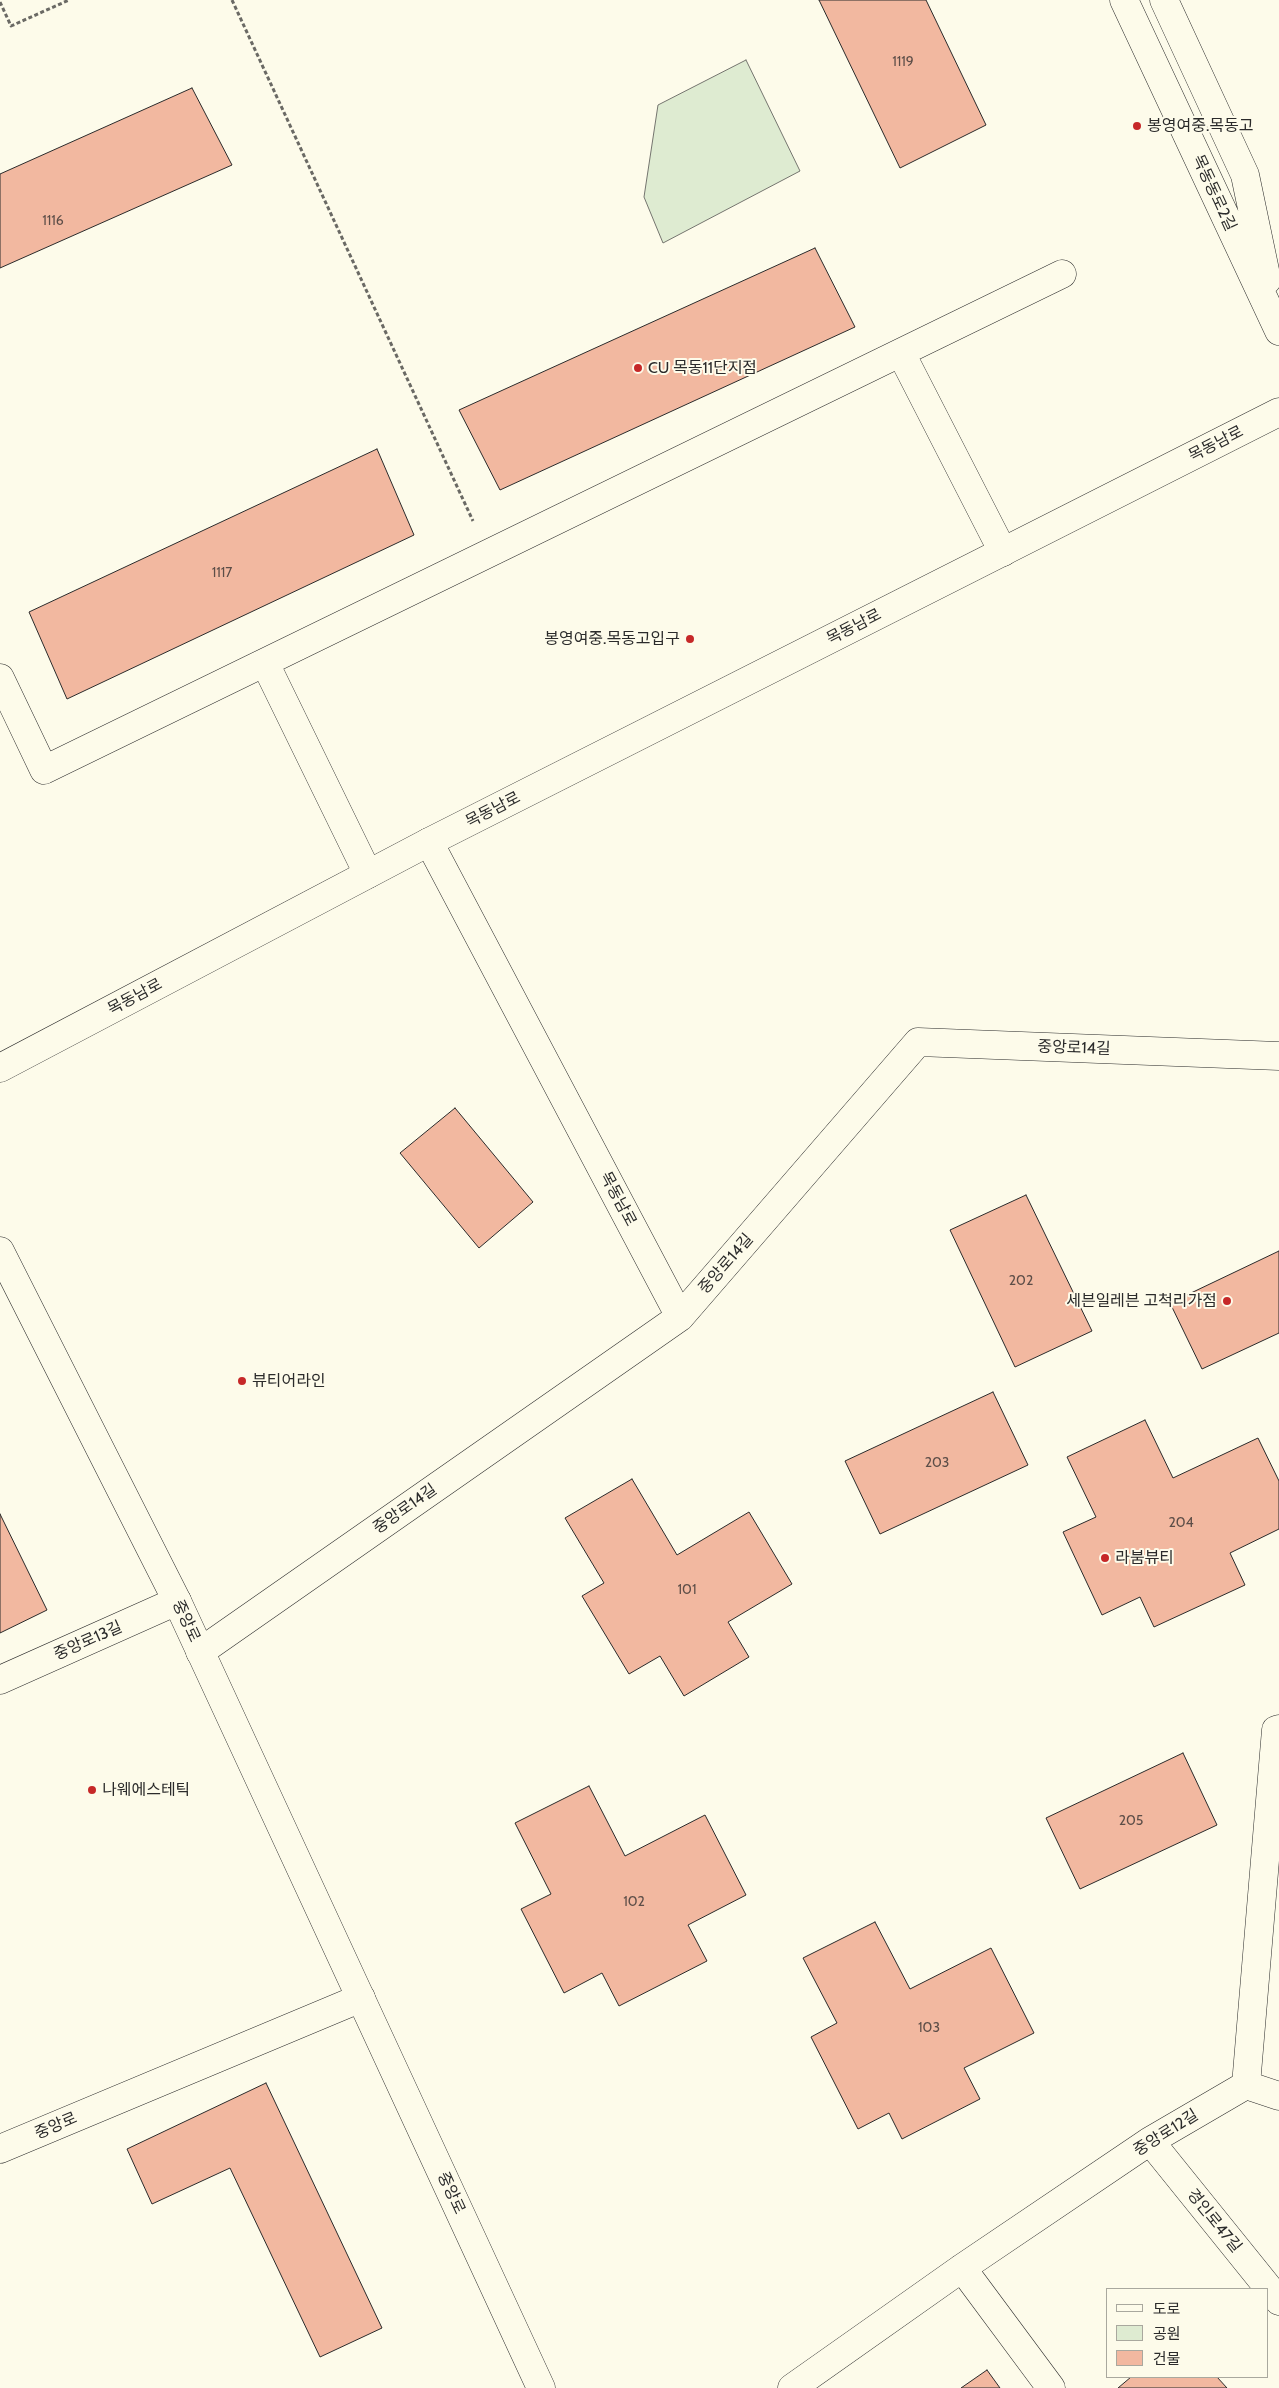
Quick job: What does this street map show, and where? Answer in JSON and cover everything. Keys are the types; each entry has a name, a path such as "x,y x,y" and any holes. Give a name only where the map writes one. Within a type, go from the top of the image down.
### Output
{"street":[{"name":"목동동로2길","path":"1124,0 1278,328"},
{"path":"1164,0 1245,175 1278,328"},
{"path":"0,678 44,770 1062,274"},
{"path":"901,353 1003,552"},
{"name":"목동남로","path":"0,1068 429,842 1279,412"},
{"path":"265,663 368,874"},
{"name":"목동남로","path":"429,842 680,1317"},
{"name":"중앙로14길","path":"200,1652 680,1317 918,1042 1279,1056"},
{"name":"중앙로","path":"0,1251 177,1601 541,2388"},
{"name":"중앙로13길","path":"0,1680 177,1601"},
{"path":"1279,1729 1276,1730 1246,2085 1279,2096"},
{"name":"중앙로","path":"0,2149 360,1998"},
{"name":"중앙로12길","path":"792,2388 962,2268 1150,2141 1246,2085"},
{"name":"경인로47길","path":"1150,2141 1269,2288"},
{"path":"962,2268 1051,2388"},
{"name":"경인로47길","path":"1269,2289 1279,2301"}],"path":[{"path":"0,2 11,26 69,0"},
{"path":"232,0 488,554"}],"green space":[{"path":"746,60 800,171 663,243 644,197 658,105"}],"building":[{"path":"819,0 926,0 986,125 900,168"},
{"path":"192,88 232,165 0,268 0,174"},
{"path":"815,248 855,327 500,490 459,410"},
{"path":"377,449 414,535 67,699 29,612"},
{"path":"455,1108 533,1202 479,1248 400,1153"},
{"path":"1026,1195 1092,1331 1015,1367 950,1230"},
{"path":"1279,1251 1279,1333 1202,1369 1170,1303"},
{"path":"993,1392 1028,1465 880,1534 845,1461"},
{"path":"1145,1420 1173,1478 1258,1438 1279,1481 1279,1529 1230,1553 1245,1585 1154,1627 1140,1597 1102,1615 1063,1532 1096,1517 1067,1457"},
{"path":"632,1479 677,1555 749,1512 792,1584 728,1622 749,1657 684,1696 660,1656 629,1674 582,1596 604,1583 565,1518"},
{"path":"0,1514 47,1610 0,1633"},
{"path":"1183,1753 1217,1825 1080,1889 1046,1818"},
{"path":"589,1786 625,1856 705,1815 746,1895 688,1925 707,1961 619,2006 602,1973 564,1993 521,1909 551,1894 515,1823"},
{"path":"875,1922 910,1989 991,1948 1034,2033 964,2068 980,2099 902,2139 889,2113 858,2129 811,2037 837,2023 803,1958"},
{"path":"266,2083 382,2328 320,2357 230,2168 152,2204 127,2149"},
{"path":"987,2370 1000,2388 961,2388"},
{"path":"1130,2378 1218,2378 1227,2388 1118,2388"}],"place":[{"name":"봉영여중.목동고","path":"1137,126"},
{"name":"CU 목동11단지점","path":"638,368"},
{"name":"봉영여중.목동고입구","path":"690,639"},
{"name":"세븐일레븐 고척리가점","path":"1227,1301"},
{"name":"뷰티어라인","path":"242,1381"},
{"name":"라붐뷰티","path":"1105,1558"},
{"name":"나웨에스테틱","path":"92,1790"}]}
